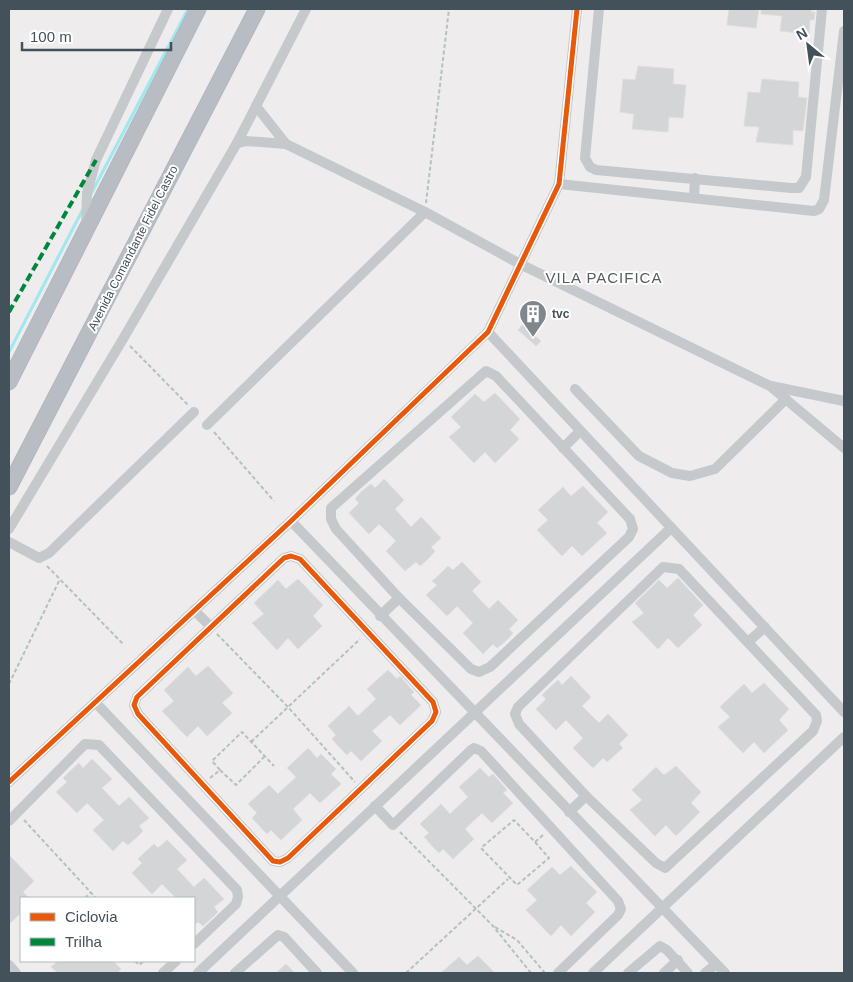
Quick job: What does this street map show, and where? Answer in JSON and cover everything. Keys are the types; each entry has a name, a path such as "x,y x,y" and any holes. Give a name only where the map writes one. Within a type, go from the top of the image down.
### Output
{"highway":[{"path":"9,382 198,9"},
{"path":"247,27 249,9"},
{"name":"Avenida Comandante Fidel Castro","path":"9,488 257,9"}],"street":[{"path":"86,231 87,193 96,160 168,9"},
{"path":"9,529 124,339 237,143 306,9"},
{"path":"9,782 291,521 488,332 559,184 576,9"},
{"path":"600,9 586,163 596,170 791,188 799,188 804,184 806,177 822,9"},
{"path":"559,184 814,211 819,209 824,200 844,30"},
{"path":"256,106 286,144"},
{"path":"237,143 246,141 286,144 425,212 520,264 770,386 844,448"},
{"path":"690,198 692,178"},
{"path":"208,425 425,212"},
{"path":"488,332 844,712"},
{"path":"486,371 496,376 563,448 630,519 633,529 629,537 490,667 479,672 471,669 398,598 336,529 331,519 331,508 486,371"},
{"path":"770,386 844,401"},
{"path":"575,389 639,456 654,466 672,473 690,476 715,469 786,399"},
{"path":"9,542 39,558 57,546 194,412"},
{"path":"563,448 580,432"},
{"path":"291,521 473,714 725,973"},
{"path":"198,973 670,528"},
{"path":"291,556 300,559 367,633 433,702 436,712 432,721 288,858 280,862 273,861 138,714 134,705 137,697 284,558 291,556"},
{"path":"663,567 679,569 748,642 816,715 817,721 813,731 665,868 656,863 586,796 519,724 515,714 518,707 663,567"},
{"path":"380,616 398,598"},
{"path":"194,610 210,626"},
{"path":"748,642 764,627"},
{"path":"95,702 353,973"},
{"path":"593,973 661,907 844,737"},
{"path":"9,821 85,744 99,745 237,890 236,904 195,943"},
{"path":"375,806 393,825 474,748 481,751 618,900 621,909 618,915 558,973"},
{"path":"569,812 586,796"},
{"path":"235,973 278,935 284,937 317,973"},
{"path":"628,973 660,946 678,960 688,973"},
{"path":"664,973 678,960"},
{"path":"163,973 175,962"},
{"path":"706,973 716,964"}],"path":[{"path":"425,212 449,9"},
{"path":"39,558 124,645"},
{"path":"9,684 60,579"},
{"path":"210,626 288,707 362,789"},
{"path":"251,742 367,633"},
{"path":"265,757 236,786 212,761 242,732 274,766"},
{"path":"203,785 220,770"},
{"path":"17,813 95,897"},
{"path":"514,820 535,842 549,858 517,886 508,879 481,848 514,820"},
{"path":"393,825 493,926 531,973"},
{"path":"535,842 550,828"},
{"path":"406,973 508,879"},
{"path":"86,897 91,892"},
{"path":"493,926 516,940 545,973"}],"building":[{"path":"729,9 759,9 756,28 727,25"},
{"path":"761,9 812,9 811,12 815,12 814,20 810,20 809,34 780,31 782,16 761,14"},
{"path":"638,66 674,69 673,84 686,85 683,118 669,117 668,132 632,129 634,114 620,112 623,79 635,80"},
{"path":"762,79 799,82 798,97 807,98 803,131 793,130 793,145 756,142 759,127 744,126 748,92 760,93"},
{"name":"tvc","path":"522,325 541,341 536,346 518,330"},
{"path":"495,393 520,419 510,430 519,439 495,463 485,452 474,463 449,437 461,427 451,417 475,394 484,402"},
{"path":"384,479 404,500 395,509 411,527 421,517 441,538 431,547 435,551 429,558 420,566 416,562 405,571 386,551 396,541 379,524 369,534 349,513 359,503 355,499 361,492 371,484 375,488"},
{"path":"583,486 608,512 597,523 607,533 582,556 572,546 562,556 537,530 548,520 538,510 563,487 571,496"},
{"path":"462,562 481,582 472,591 489,609 498,600 518,620 509,629 513,633 507,640 497,648 493,644 483,654 463,633 473,623 457,606 447,616 426,595 437,585 432,581 448,566 453,570"},
{"path":"678,578 703,605 693,615 702,625 678,648 668,638 658,649 632,622 644,613 635,603 659,580 667,588"},
{"path":"298,579 323,605 313,616 322,626 298,649 288,638 277,650 252,623 264,614 254,603 278,580 286,589"},
{"path":"208,666 233,693 222,703 232,713 207,736 198,726 187,737 162,711 174,701 164,690 188,667 196,676"},
{"path":"388,670 397,679 400,676 414,692 411,695 421,705 400,725 390,715 372,731 382,741 361,761 351,751 347,755 341,749 332,739 336,735 328,726 349,706 358,716 376,699 367,689"},
{"path":"571,676 591,697 582,706 599,723 608,714 628,735 619,744 623,748 607,762 603,758 593,768 573,748 583,738 566,720 556,730 536,709 546,699 542,695 548,689 558,680 562,685"},
{"path":"764,683 789,709 779,720 788,730 764,753 754,742 743,753 718,727 730,717 720,707 744,684 752,693"},
{"path":"308,748 317,758 321,754 336,769 331,774 341,784 320,803 310,793 293,809 302,820 281,840 271,830 267,834 252,818 257,813 248,804 269,785 278,794 296,777 287,768"},
{"path":"92,759 112,779 102,788 119,806 129,797 149,818 139,826 143,831 137,837 128,845 123,841 113,851 93,830 104,820 87,803 77,813 56,792 67,782 63,778 69,772 79,763 83,768"},
{"path":"676,766 701,792 691,803 700,812 676,836 666,825 655,836 630,810 642,800 632,790 656,767 664,775"},
{"path":"480,768 489,777 493,774 507,790 503,793 513,803 492,823 482,813 465,829 474,839 453,859 443,849 439,853 433,847 424,837 429,833 420,824 441,804 450,814 468,797 459,787"},
{"path":"167,840 187,860 177,869 194,887 204,878 224,899 214,907 218,912 203,926 198,922 195,925 195,897 175,897 162,884 152,894 132,873 142,863 138,859 144,853 154,844 158,848"},
{"path":"9,855 34,881 23,892 28,897 20,897 20,914 9,924"},
{"path":"571,866 597,892 586,903 595,912 571,936 561,925 551,936 526,910 537,900 527,890 552,867 560,875"},
{"path":"478,956 495,973 441,973 459,957 467,965"},
{"path":"57,962 114,962 121,969 117,973 58,973 51,967"},
{"path":"286,964 295,973 276,973"}],"waterway":[{"path":"91,194 188,9"},
{"path":"9,352 82,211"}],"marked path":[{"path":"9,312 96,160"}],"cycle path":[{"path":"9,782 291,521 488,332 559,184 577,9"},
{"path":"291,556 300,559 433,702 436,712 432,721 288,858 280,862 273,861 138,714 134,705 137,697 284,558 291,556"}],"place":[{"name":"tvc","path":"533,338"}],"district":[{"name":"VILA PACIFICA","path":"604,278"}]}
